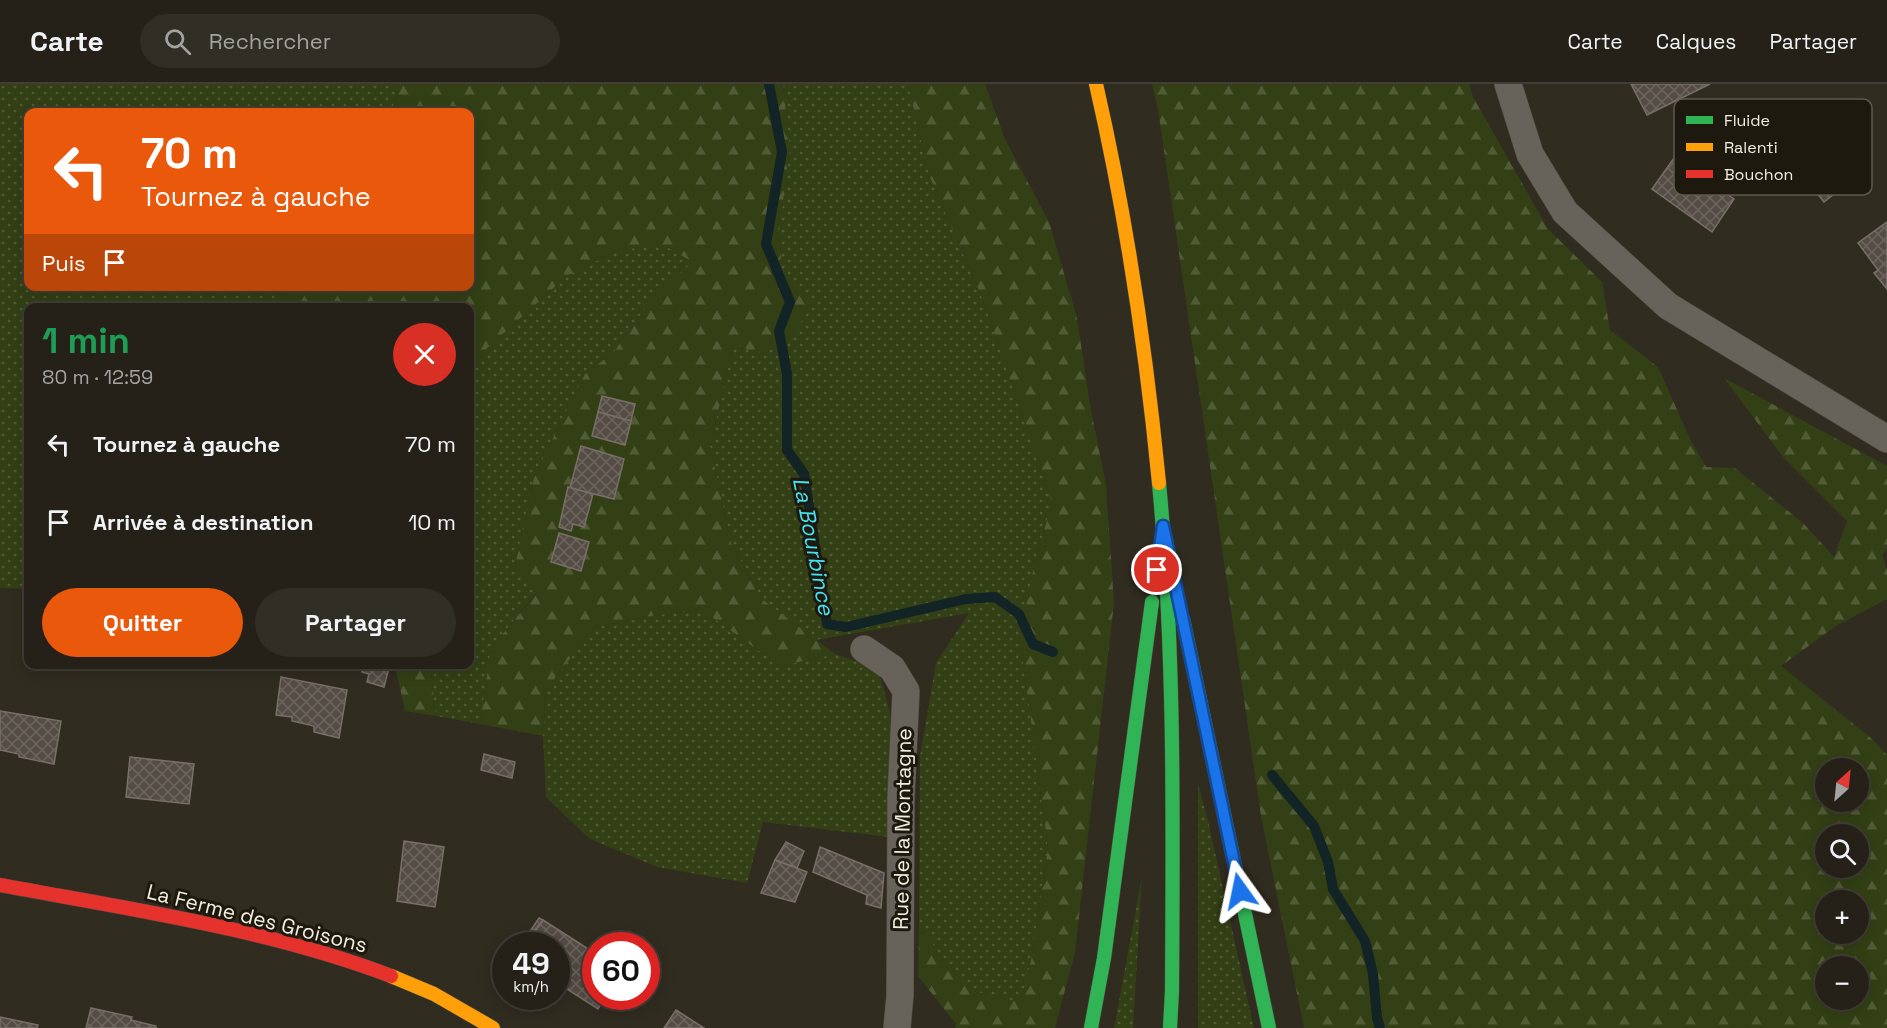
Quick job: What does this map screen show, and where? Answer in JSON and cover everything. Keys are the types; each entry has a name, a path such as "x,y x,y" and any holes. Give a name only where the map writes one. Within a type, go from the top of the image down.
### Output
{"main road":[{"path":"1096,84 1113,158 1150,389 1163,526 1173,754 1170,1028"},
{"path":"1091,1028 1104,958 1140,680 1163,526"},
{"path":"1163,526 1269,1028"},
{"name":"La Ferme des Groisons","path":"0,885 190,921 319,950 378,969 435,994 493,1028"}],"street":[{"path":"1508,84 1530,154 1565,212 1668,306 1887,439"},
{"name":"Rue de la Montagne","path":"864,649 892,668 906,691 901,797 900,995 897,1028"}],"green space":[{"path":"0,84 398,84 393,108 24,108 24,291 283,291 284,303 24,303 24,589 0,588"},
{"path":"398,84 783,84 790,148 779,232 783,279 802,292 811,308 785,345 754,353 734,342 710,446 731,543 763,600 835,654 780,666 702,610 656,615 595,627 546,689 543,736 480,724 491,648 537,593 515,566 534,477 585,374 614,352 655,294 693,262 661,244 616,251 567,276 484,351 474,371 474,303 284,303 283,291 474,291 474,108 393,108"},
{"path":"783,84 908,84 929,175 983,300 1052,502 1032,575 1020,638 1048,848 1032,956 1021,1004 973,991 949,972 919,921 920,756 936,663 969,613 816,640 763,600 731,543 710,446 734,342 802,292 783,280 779,232 790,148"},
{"path":"908,84 985,84 1005,139 1049,222 1077,318 1090,405 1106,485 1114,603 1075,952 1055,1028 955,1028 956,1024 918,976 919,921 949,972 974,991 1021,1003 1032,956 1048,848 1020,638 1032,575 1052,502 983,300 929,175"},
{"path":"1152,84 1469,84 1473,97 1548,229 1602,282 1610,330 1658,367 1691,441 1706,467 1735,468 1803,523 1834,557 1847,521 1783,457 1724,378 1887,466 1887,549 1882,555 1887,570 1887,599 1836,626 1781,666 1871,738 1887,755 1887,1028 1304,1028 1261,816 1158,109"},
{"path":"661,243 694,262 655,294 614,352 585,374 534,477 515,566 537,592 491,648 480,724 436,716 430,669 474,669 474,371 484,351 567,276 616,251"},
{"path":"702,610 780,666 835,654 878,669 890,713 889,837 763,822 747,883 657,867 590,839 546,797 543,736 546,689 595,627 656,615"},
{"path":"396,669 430,669 436,716 405,711"},
{"path":"1198,784 1208,821 1254,1028 1198,1028"},
{"path":"1142,877 1133,1028 1114,1028"}],"building":[{"path":"1631,84 1710,84 1680,99 1674,99 1674,102 1647,115"},
{"path":"1674,158 1674,195 1728,195 1734,199 1712,232 1652,189"},
{"path":"1818,195 1833,195 1824,202"},
{"path":"1887,222 1887,289 1874,273 1878,270 1858,243"},
{"path":"602,396 635,404 631,421 598,412"},
{"path":"598,412 631,421 625,445 592,436"},
{"path":"581,446 624,459 614,499 570,488"},
{"path":"568,487 593,494 584,527 573,524 571,531 559,527"},
{"path":"559,533 589,542 581,571 551,562"},
{"path":"362,669 389,669 384,687 367,682 369,674 362,672"},
{"path":"281,677 347,690 339,738 314,732 314,726 292,721 292,717 276,715"},
{"path":"0,711 61,721 54,764 19,757 19,754 0,750"},
{"path":"484,754 515,762 512,778 481,770"},
{"path":"130,757 194,764 189,804 126,797"},
{"path":"404,841 444,847 435,907 397,901"},
{"path":"786,842 804,851 797,868 775,860"},
{"path":"820,847 884,873 881,908 866,904 867,895 813,872"},
{"path":"775,860 807,872 795,902 761,893"},
{"path":"539,918 543,920 535,932 530,932"},
{"path":"543,920 562,932 535,932"},
{"path":"570,937 582,945 582,999 570,991"},
{"path":"91,1008 132,1017 131,1020 156,1026 156,1028 86,1028"},
{"path":"676,1010 704,1028 664,1028"},
{"path":"0,1017 38,1025 37,1028 0,1028"}],"waterway":[{"name":"La Bourbince","path":"769,84 782,152 766,244 790,302 779,331 787,374 787,450 804,474 827,624 846,627 966,599 995,597 1019,614 1033,644 1053,652"},
{"name":"La Bourbince","path":"1272,775 1314,826 1328,862 1333,889 1365,941 1373,974 1380,1028"}],"traffic: fast":[{"path":"1159,483 1168,610 1172,737 1173,864 1170,1028"},
{"path":"1091,1028 1104,958 1152,602"},
{"path":"1183,619 1269,1028"}],"traffic: slow":[{"path":"1096,84 1117,183 1134,282 1159,483"},
{"path":"391,976 434,994 493,1028"}],"traffic: jam":[{"path":"0,885 247,933 296,945 391,976"}],"route":[{"path":"1157,570 1163,526 1240,891"}]}
